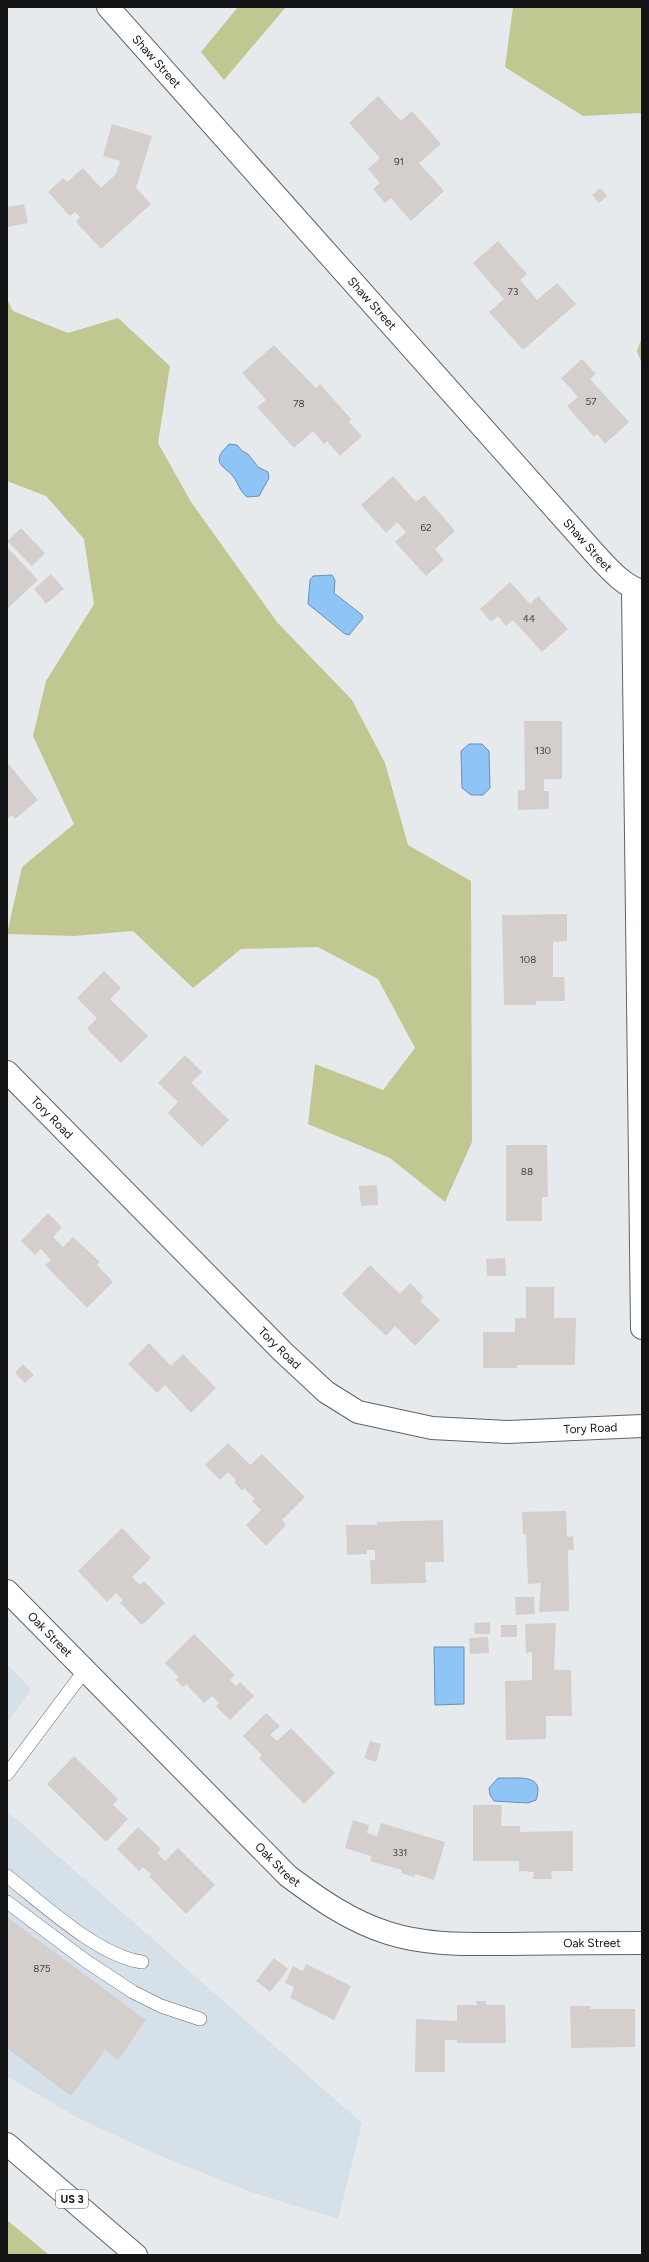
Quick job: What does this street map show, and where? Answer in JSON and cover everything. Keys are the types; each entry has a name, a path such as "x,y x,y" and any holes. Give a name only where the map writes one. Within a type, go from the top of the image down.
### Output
{"street":[{"name":"Shaw Street","path":"108,7 597,556 613,573 638,590"},
{"path":"638,590 642,1328"},
{"name":"Tory Road","path":"7,1072 283,1352 326,1392 358,1412 440,1429 507,1432 642,1426"},
{"name":"Oak Street","path":"7,1591 288,1876 319,1900 352,1919 388,1933 426,1942 466,1944 642,1943"},
{"name":"US 3","path":"7,2144 136,2255"}],"lane":[{"path":"7,1774 85,1670"},
{"path":"7,1876 76,1929 109,1952 128,1960 142,1962"},
{"path":"7,1902 86,1961 133,1992 161,2006 200,2019"}],"shaded area":[{"path":"7,1664 31,1689 7,1724"},
{"path":"7,1811 362,2123 338,2219 251,2192 151,2152 78,2118 7,2076"}],"green space":[{"path":"238,7 286,7 224,80 201,52"},
{"path":"513,7 642,7 642,113 583,116 505,67"},
{"path":"7,299 13,311 68,333 118,318 170,366 158,443 191,502 277,622 352,700 385,763 408,845 471,881 472,1142 445,1202 390,1158 308,1124 315,1064 383,1090 415,1048 378,979 318,947 241,949 193,988 133,931 74,936 7,934 22,867 74,824 33,736 46,681 94,604 84,539 46,496 7,481"},
{"path":"642,337 642,364 637,351"},
{"path":"7,2220 49,2255 7,2255"}],"water":[{"path":"229,444 237,445 242,451 248,454 258,467 268,472 269,478 259,496 247,497 242,492 231,474 221,464 219,460 220,455"},
{"path":"332,575 335,580 334,593 362,615 363,618 349,635 345,634 308,604 310,580 313,576"},
{"path":"469,744 482,744 489,751 490,788 483,795 471,795 462,788 461,751"},
{"path":"434,1647 464,1647 464,1704 435,1705"},
{"path":"498,1778 521,1778 533,1781 537,1785 538,1791 536,1800 528,1803 494,1801 490,1795 489,1788"}],"building":[{"path":"378,96 401,121 412,111 441,144 419,163 444,191 411,221 391,198 385,203 373,189 380,183 368,169 380,158 349,123"},
{"path":"112,124 152,136 136,188 151,204 101,249 76,222 80,217 75,212 70,216 48,192 63,178 67,182 83,168 101,188 116,174 120,161 103,156"},
{"path":"600,188 607,196 599,203 592,195"},
{"path":"24,204 28,223 7,227 7,207"},
{"path":"498,241 527,274 520,280 537,300 557,283 576,304 523,350 489,312 504,299 473,263"},
{"path":"274,345 316,388 320,384 351,419 349,422 362,436 340,456 327,441 324,444 313,431 294,448 257,407 266,400 242,373"},
{"path":"582,359 596,374 590,379 629,422 605,444 597,434 594,437 567,406 578,397 561,378"},
{"path":"393,476 416,502 424,495 455,531 435,549 444,560 426,576 395,542 406,532 397,522 386,533 361,505"},
{"path":"21,528 45,553 32,566 7,541"},
{"path":"7,547 38,580 7,609"},
{"path":"51,574 64,589 46,604 34,589"},
{"path":"510,582 530,604 538,596 568,629 542,652 513,620 506,626 498,616 491,622 480,609"},
{"path":"524,721 562,721 562,779 544,779 544,791 549,791 549,809 518,810 518,790 525,790"},
{"path":"7,762 38,800 15,819 12,815 7,819"},
{"path":"567,914 567,941 553,942 553,977 564,977 565,1001 536,1001 536,1005 504,1005 502,915"},
{"path":"104,971 121,988 110,999 148,1036 121,1063 87,1029 97,1018 77,998"},
{"path":"185,1055 202,1072 191,1083 229,1120 202,1147 168,1113 178,1102 158,1083"},
{"path":"506,1145 547,1145 548,1197 542,1197 542,1221 506,1221"},
{"path":"377,1185 378,1205 361,1206 359,1186"},
{"path":"48,1213 62,1227 53,1237 63,1247 73,1237 100,1262 97,1265 113,1282 87,1308 45,1265 51,1260 41,1249 35,1255 21,1241"},
{"path":"505,1258 506,1276 487,1276 486,1259"},
{"path":"370,1265 400,1294 410,1283 424,1297 420,1301 440,1320 415,1346 395,1326 386,1336 342,1294"},
{"path":"526,1287 554,1287 554,1318 576,1318 575,1365 517,1365 517,1368 483,1368 483,1332 515,1332 515,1318 526,1318"},
{"path":"149,1343 171,1366 183,1354 216,1388 191,1413 165,1385 157,1393 128,1364"},
{"path":"23,1364 34,1375 25,1383 15,1373"},
{"path":"228,1443 250,1465 262,1454 305,1497 282,1520 286,1525 266,1546 246,1525 261,1510 252,1501 255,1499 244,1488 242,1491 234,1482 236,1480 228,1472 220,1480 205,1465"},
{"path":"566,1511 567,1537 573,1536 574,1550 568,1550 569,1611 539,1612 541,1583 528,1584 526,1534 523,1534 522,1512"},
{"path":"443,1520 444,1562 425,1562 426,1583 371,1584 370,1560 375,1560 375,1550 367,1550 367,1554 347,1555 346,1525 377,1525 377,1522"},
{"path":"122,1528 151,1558 132,1577 140,1585 144,1581 165,1603 142,1625 120,1603 123,1600 116,1593 107,1602 78,1571"},
{"path":"515,1597 534,1597 535,1614 516,1615"},
{"path":"490,1622 490,1634 475,1634 474,1623"},
{"path":"556,1623 554,1670 571,1670 572,1716 546,1716 546,1739 506,1740 505,1681 532,1680 532,1652 526,1653 525,1624"},
{"path":"501,1625 517,1625 517,1637 501,1637"},
{"path":"194,1634 235,1675 230,1680 236,1686 240,1682 254,1696 230,1720 216,1706 219,1703 212,1696 204,1703 186,1684 183,1687 176,1680 179,1677 165,1663"},
{"path":"488,1637 489,1653 470,1654 469,1638"},
{"path":"266,1713 280,1726 270,1735 277,1741 291,1728 335,1773 304,1804 259,1758 262,1755 243,1736"},
{"path":"370,1741 381,1744 376,1762 364,1758"},
{"path":"74,1756 118,1799 113,1805 128,1819 106,1842 47,1784"},
{"path":"473,1805 502,1805 501,1826 520,1826 520,1832 573,1831 573,1871 551,1871 552,1879 533,1879 534,1872 519,1871 519,1861 473,1861"},
{"path":"353,1820 369,1825 367,1833 377,1836 381,1823 445,1842 434,1880 415,1874 414,1877 401,1873 402,1870 370,1861 371,1856 345,1848"},
{"path":"138,1827 161,1849 157,1853 165,1861 178,1848 215,1885 186,1914 149,1876 151,1874 143,1867 139,1871 117,1849"},
{"path":"7,1917 146,2020 118,2060 105,2050 71,2096 7,2048"},
{"path":"274,1958 288,1969 270,1992 256,1981"},
{"path":"306,1964 351,1986 334,2020 290,1998 294,1987 285,1983 293,1966 303,1971"},
{"path":"476,2001 486,2001 486,2005 505,2005 506,2043 457,2043 457,2040 445,2040 445,2072 415,2072 416,2019 457,2021 457,2005 477,2005"},
{"path":"570,2006 591,2006 590,2009 635,2009 635,2047 571,2048"}]}
